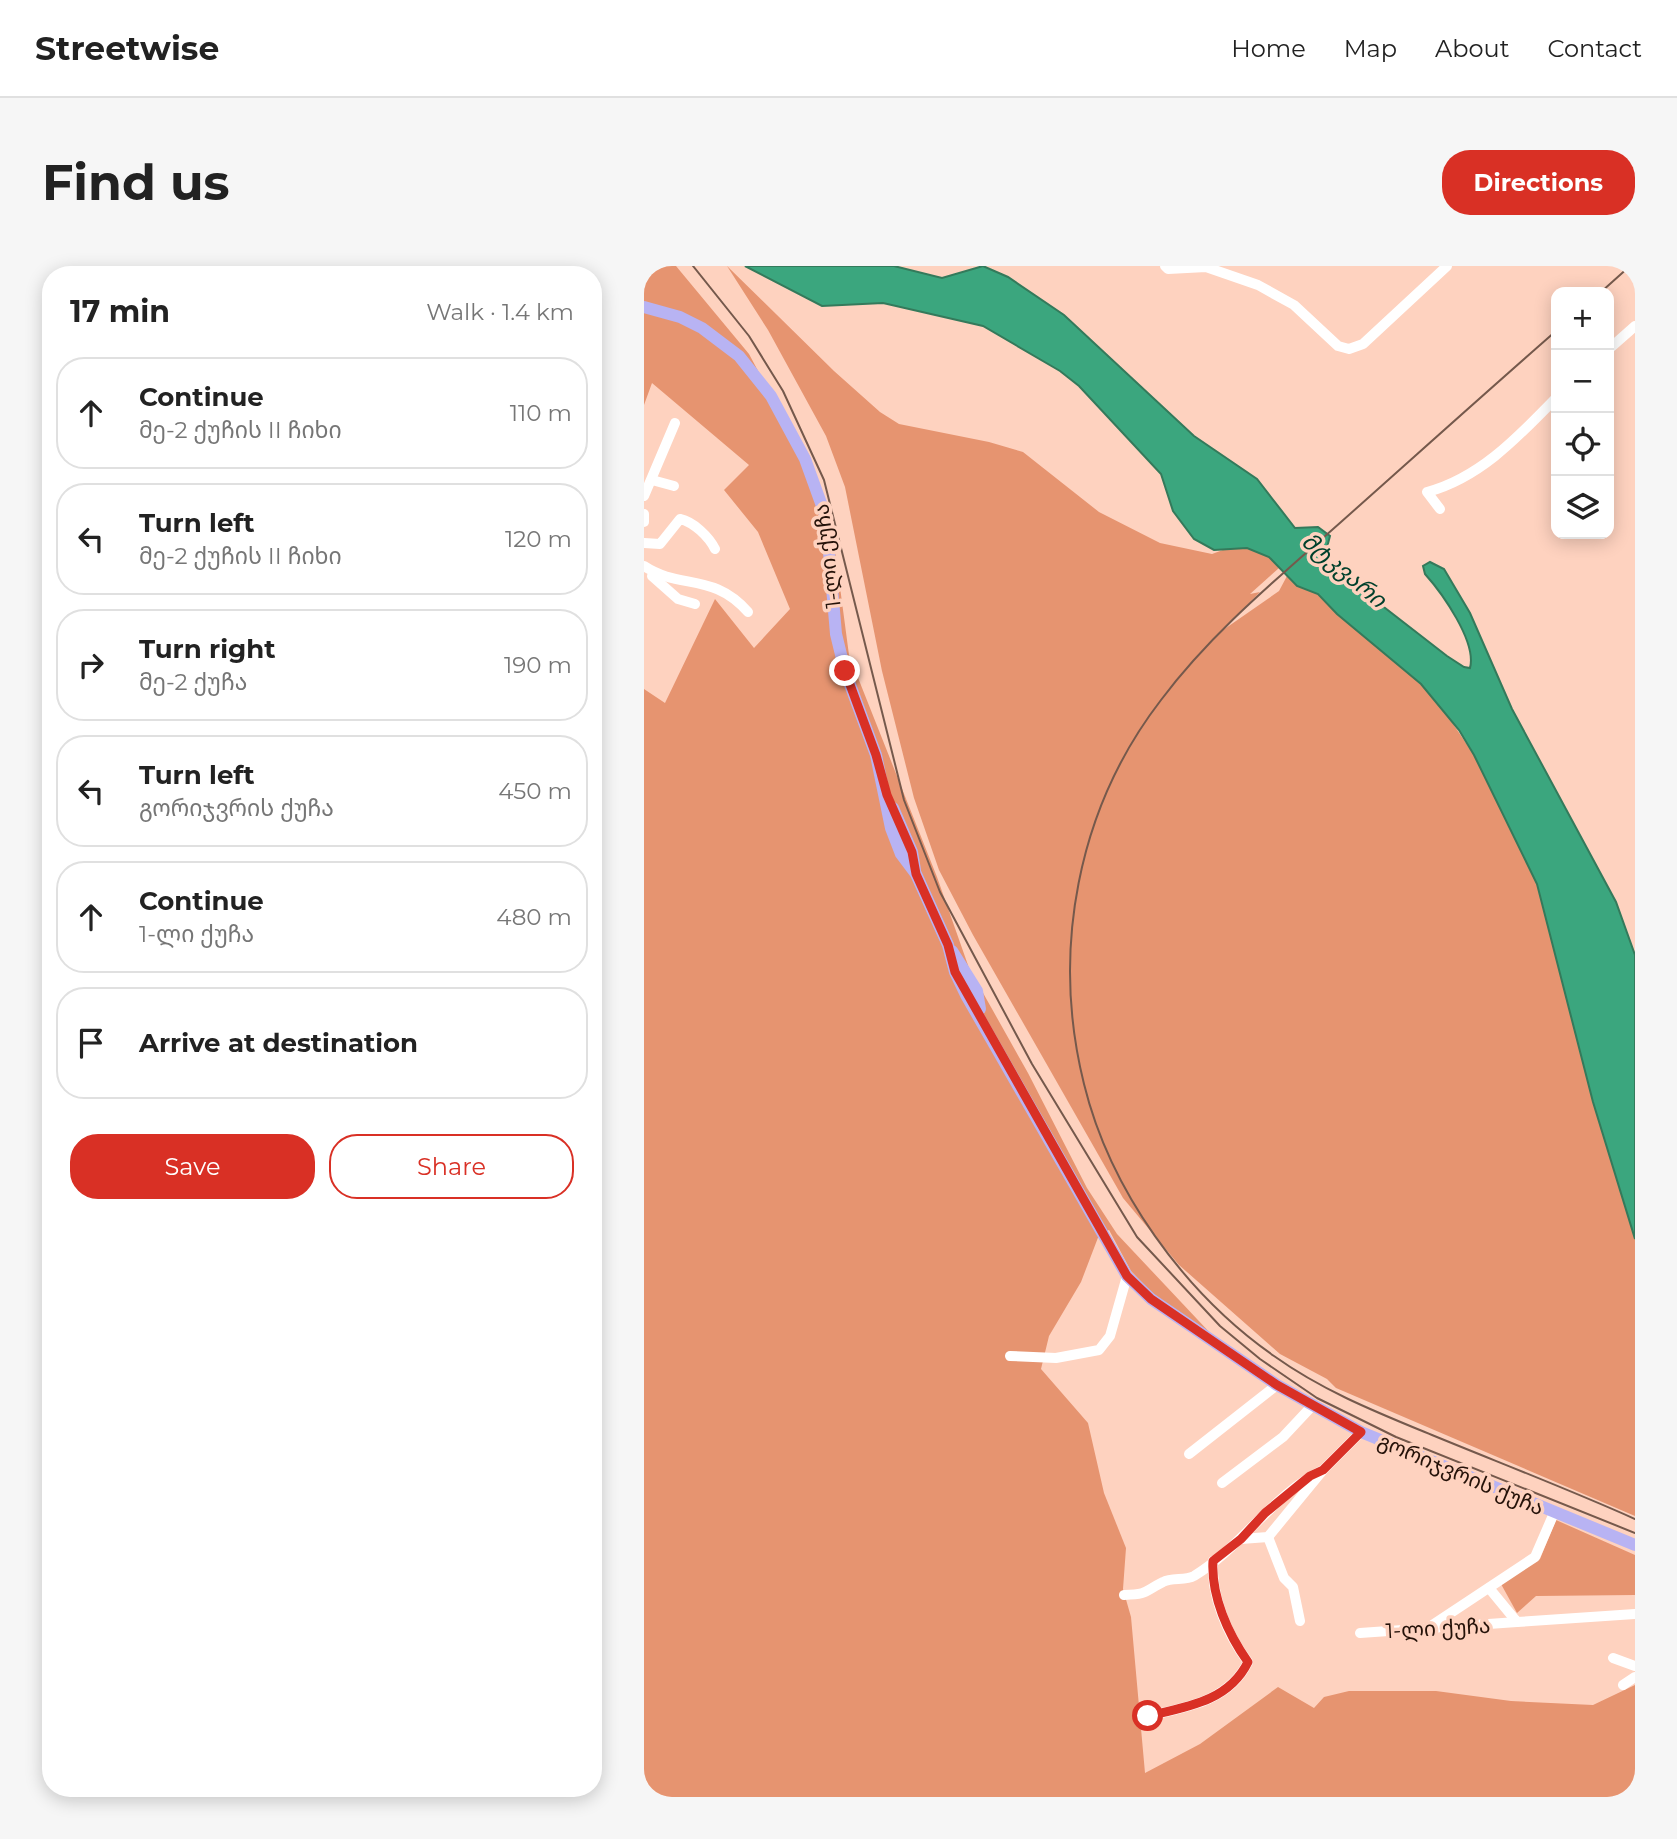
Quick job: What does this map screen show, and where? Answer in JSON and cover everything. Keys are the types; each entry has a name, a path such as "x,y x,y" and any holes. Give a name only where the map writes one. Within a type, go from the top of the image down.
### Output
{"main road":[{"name":"1-ლი ქუჩა","path":"644,307 680,317 702,328 739,356 771,396 805,459 826,517 831,600 845,671 876,755 887,795 912,852 916,874 948,945 955,972 1041,1123"},
{"name":"გორიჯვრის ქუჩა","path":"1041,1123 1127,1276 1151,1299 1277,1385 1361,1432 1635,1545"}],"street":[{"path":"1165,266 1168,269 1207,267 1258,285 1294,305 1338,346 1349,349 1363,344 1447,266"},
{"path":"1614,345 1635,326"},
{"path":"1440,509 1427,492 1451,486 1510,446 1551,403"},
{"path":"644,496 675,423"},
{"path":"652,480 674,486"},
{"path":"644,514 644,522"},
{"path":"644,543 660,544 680,519 690,521 710,538 715,550"},
{"path":"644,567 678,599 695,604"},
{"path":"644,567 656,574 725,590 748,612"},
{"path":"1010,1356 1056,1358 1099,1350 1110,1336 1127,1276"},
{"path":"1189,1454 1277,1385"},
{"path":"1222,1483 1283,1437 1312,1406"},
{"path":"1241,1539 1268,1537 1323,1470 1361,1432"},
{"path":"1124,1595 1146,1594 1165,1580 1192,1578 1241,1539 1265,1513 1310,1476 1323,1470"},
{"path":"1432,1626 1535,1557 1554,1513"},
{"path":"1268,1537 1284,1578 1293,1587 1300,1621"},
{"path":"1148,1716 1188,1707 1223,1694 1243,1672 1248,1662 1231,1638 1213,1576 1213,1561"},
{"name":"1-ლი ქუჩა","path":"1489,1588 1517,1622"},
{"name":"1-ლი ქუჩა","path":"1360,1633 1635,1614"},
{"path":"1613,1658 1635,1666"},
{"path":"1623,1685 1635,1677"}],"shaded area":[{"path":"644,266 676,266 749,354 821,488 836,557 849,655 937,877 969,968 1028,1073 1087,1188 1117,1234 1213,1336 1156,1297 1131,1271 1109,1230 1099,1235 1081,1282 1049,1336 1041,1369 1088,1423 1104,1493 1126,1548 1123,1589 1131,1617 1145,1773 1200,1744 1278,1687 1314,1708 1324,1697 1349,1691 1436,1691 1511,1701 1593,1705 1635,1685 1635,1797 644,1797 644,689 665,703 715,599 754,648 790,609 758,532 724,490 749,465 652,383 644,405"},
{"path":"727,266 834,371 880,412 899,424 989,442 1023,452 1099,512 1160,543 1212,554 1231,547 1254,549 1269,557 1279,568 1250,594 1260,592 1223,630 1279,591 1287,576 1299,587 1318,594 1337,614 1421,684 1443,709 1474,755 1537,884 1593,1102 1635,1239 1635,1516 1336,1388 1327,1379 1280,1354 1179,1265 1123,1198 973,935 939,870 914,798 882,671 845,487 826,436 768,330"},
{"path":"745,266 894,266 942,278 983,266 1008,277 1064,315 1194,436 1257,479 1295,528 1318,527 1330,536 1325,555 1331,566 1447,656 1470,668 1471,657 1463,632 1449,605 1425,574 1423,566 1430,562 1444,569 1470,613 1512,709 1616,902 1635,955 1635,1239 1593,1102 1537,884 1474,755 1459,730 1421,684 1337,614 1318,594 1297,586 1269,557 1247,548 1214,550 1194,539 1173,511 1161,474 1079,386 1060,371 983,326 883,303 822,306"},
{"path":"1556,1520 1635,1555 1635,1595 1536,1596 1517,1613 1501,1584 1540,1559"}],"railway":[{"path":"693,266 749,336 783,391 824,480 904,800 940,892 1032,1064 1137,1237 1220,1326 1260,1359 1317,1398 1396,1437 1635,1533"},
{"path":"1607,287 1630,266"},
{"path":"1551,335 1246,606 1202,651 1161,700 1132,742 1109,787 1091,834 1079,883 1072,933 1070,983 1074,1034 1084,1084 1096,1124 1112,1162 1155,1236 1210,1302 1241,1331 1274,1356 1350,1400 1635,1519"}],"route":[{"path":"845,671 876,755 887,795 912,852 916,874 948,945 955,972 1127,1276 1151,1299 1277,1385 1361,1432 1323,1470 1310,1476 1265,1513 1241,1539 1213,1561 1213,1576 1231,1638 1248,1662 1243,1672 1223,1694 1188,1707 1148,1716"}],"water label":[{"name":"მტკვარი","path":"1344,570"}]}
